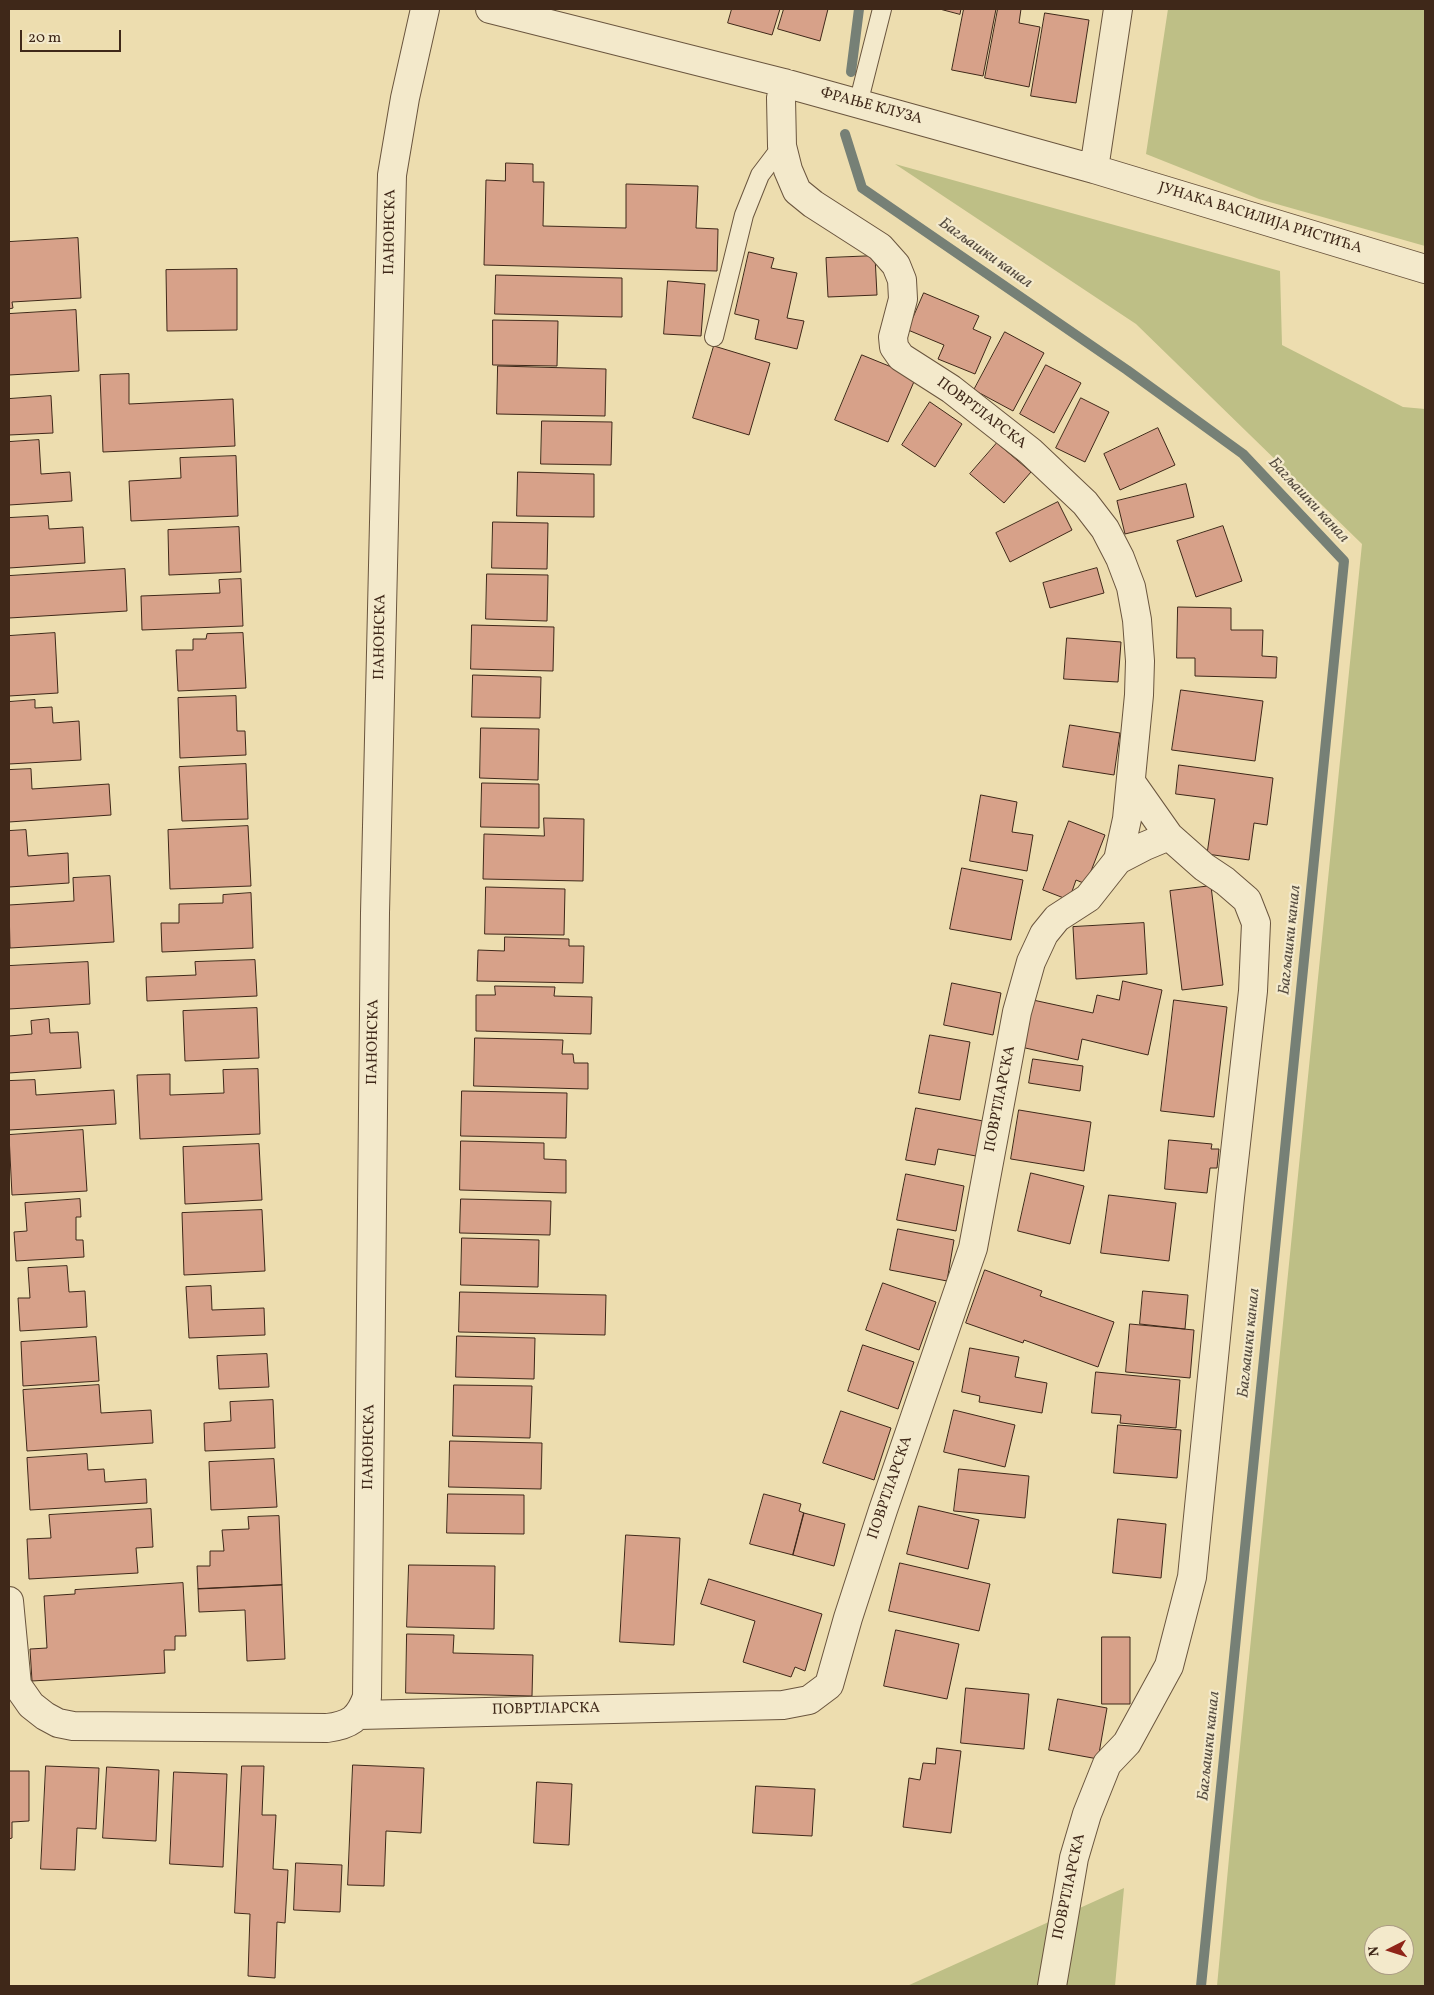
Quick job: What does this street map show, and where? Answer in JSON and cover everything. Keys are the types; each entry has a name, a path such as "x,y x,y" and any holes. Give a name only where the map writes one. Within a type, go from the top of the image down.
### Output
{"street":[{"name":"ПАНОНСКА","path":"359,1715 367,1697 368,1688 375,913 392,175 405,98 425,9"},
{"name":"ФРАЊЕ КЛУЗА","path":"490,9 784,83 1094,169"},
{"path":"1094,169 1118,9"},
{"name":"ПОВРТЛАРСКА","path":"359,1715 783,1705 809,1700 829,1685 848,1618 883,1510 973,1248 1017,1012 1032,962 1044,934 1053,923 1088,898 1118,860 1127,819 1139,695 1140,662 1137,620 1131,587 1105,529 1086,503 1030,451 952,389 901,357 894,347 893,337 902,299 902,280 896,265 880,247 813,204 797,191 788,170 782,146 781,98 784,83"},
{"name":"ЈУНАКА ВАСИЛИЈА РИСТИЋА","path":"1094,169 1425,270"},
{"name":"ПОВРТЛАРСКА","path":"1052,1986 1074,1858 1087,1814 1107,1764 1127,1742 1169,1666 1192,1577 1230,1197 1253,991 1256,923 1247,900 1225,881 1204,867 1169,836 1131,782"},
{"name":"ПОВРТЛАРСКА","path":"1118,860 1169,836"},
{"path":"9,1601 17,1685 32,1705 45,1716 58,1723 73,1726 327,1728 343,1725 359,1715"}],"lane":[{"path":"858,104 882,9"},
{"path":"714,336 744,215 760,175 782,146"}],"green space":[{"path":"1168,9 1425,9 1425,246 1259,199 1146,154"},
{"path":"895,164 1280,271 1282,345 1403,407 1425,409 1425,1986 1217,1986 1232,1826 1362,544 1136,324"},
{"path":"1124,1888 1115,1986 907,1986"}],"building":[{"path":"732,9 780,9 772,35 728,23"},
{"path":"784,9 828,9 820,41 778,29"},
{"path":"940,9 961,9 960,14"},
{"path":"964,9 996,9 983,76 952,70"},
{"path":"998,9 1021,9 1019,23 1040,27 1029,87 985,78"},
{"path":"1045,13 1089,20 1076,103 1031,96"},
{"path":"506,163 533,164 533,182 544,182 543,226 626,228 626,184 698,186 696,228 718,229 717,271 484,265 486,180 505,181"},
{"path":"78,238 81,298 12,302 13,308 9,309 9,242"},
{"path":"749,252 774,258 771,268 797,273 787,318 804,321 797,349 755,339 759,320 735,314"},
{"path":"875,256 877,295 828,297 826,258"},
{"path":"237,269 237,330 167,331 166,270"},
{"path":"496,275 622,278 622,317 495,314"},
{"path":"668,281 705,284 701,336 664,334"},
{"path":"924,293 979,316 973,329 991,337 975,374 938,359 944,345 908,330"},
{"path":"76,310 79,371 9,375 9,314"},
{"path":"493,320 558,321 557,366 493,365"},
{"path":"1005,332 1044,353 1013,411 974,390"},
{"path":"714,346 770,363 749,435 693,418"},
{"path":"862,355 916,377 888,442 835,420"},
{"path":"1046,365 1081,383 1054,433 1020,414"},
{"path":"498,366 606,369 605,416 497,414"},
{"path":"129,374 129,404 233,399 235,446 103,452 100,375"},
{"path":"51,396 53,433 9,435 9,399"},
{"path":"1081,398 1109,412 1085,462 1056,448"},
{"path":"930,402 962,424 935,467 902,445"},
{"path":"542,421 612,422 611,465 541,464"},
{"path":"1158,428 1175,465 1120,490 1104,454"},
{"path":"39,440 41,474 70,472 72,501 9,505 9,442"},
{"path":"997,443 1031,472 1004,503 970,474"},
{"path":"236,456 238,516 131,521 129,481 181,478 180,458"},
{"path":"518,472 594,474 594,517 517,516"},
{"path":"1186,484 1194,517 1125,534 1117,501"},
{"path":"1058,502 1072,530 1010,562 996,533"},
{"path":"48,516 49,529 83,527 85,563 9,568 9,518"},
{"path":"493,522 548,523 547,569 492,568"},
{"path":"1223,526 1242,581 1196,597 1177,541"},
{"path":"239,527 241,572 169,575 168,530"},
{"path":"1097,568 1104,593 1050,608 1043,583"},
{"path":"125,569 127,611 9,618 9,576"},
{"path":"487,574 548,575 547,621 486,619"},
{"path":"241,579 243,626 142,630 141,596 220,593 219,580"},
{"path":"1178,607 1231,608 1231,630 1263,630 1262,656 1277,657 1276,678 1195,676 1195,658 1177,658"},
{"path":"472,625 554,627 553,671 471,669"},
{"path":"55,633 58,693 9,696 9,636"},
{"path":"243,633 246,688 178,691 176,650 193,650 193,639 206,639 207,634"},
{"path":"1067,638 1121,642 1118,682 1064,679"},
{"path":"473,675 541,677 540,718 472,717"},
{"path":"1181,690 1263,701 1255,761 1172,750"},
{"path":"236,696 237,731 245,731 246,755 180,758 178,698"},
{"path":"35,700 35,708 52,707 53,723 79,721 81,760 9,764 9,702"},
{"path":"1070,725 1120,733 1114,775 1063,767"},
{"path":"481,728 539,729 538,780 480,778"},
{"path":"246,764 248,819 182,821 179,767"},
{"path":"1179,765 1273,778 1267,825 1254,823 1249,860 1207,854 1215,799 1176,794"},
{"path":"31,769 32,789 109,784 111,815 9,822 9,770"},
{"path":"482,783 539,784 539,828 481,827"},
{"path":"981,795 1017,802 1012,832 1033,835 1027,871 970,861"},
{"path":"544,818 584,819 583,881 483,879 484,834 544,836"},
{"path":"1069,821 1105,835 1086,884 1076,880 1069,900 1043,890"},
{"path":"248,826 251,886 170,889 168,830"},
{"path":"26,830 28,856 68,853 69,883 9,887 9,831"},
{"path":"962,868 1023,880 1011,940 950,929"},
{"path":"110,876 114,942 10,948 9,905 74,901 73,878"},
{"path":"1211,886 1223,985 1182,990 1170,891"},
{"path":"486,887 565,889 564,935 485,934"},
{"path":"251,893 253,948 162,952 161,923 179,923 179,904 223,903 223,895"},
{"path":"1144,923 1147,974 1076,979 1073,927"},
{"path":"505,937 569,939 569,946 584,946 583,983 477,981 478,950 504,951"},
{"path":"255,960 257,996 147,1001 146,977 196,975 195,962"},
{"path":"88,962 90,1004 9,1009 9,966"},
{"path":"1123,981 1162,990 1148,1055 1082,1039 1078,1060 1021,1047 1033,1000 1093,1013 1097,995 1119,1000"},
{"path":"952,983 1001,993 993,1035 944,1025"},
{"path":"495,986 555,987 554,996 592,997 591,1034 476,1031 476,995 495,995"},
{"path":"1174,1000 1227,1007 1214,1117 1161,1111"},
{"path":"257,1008 259,1058 185,1061 183,1011"},
{"path":"49,1019 50,1033 78,1032 81,1068 9,1073 9,1036 32,1034 31,1021"},
{"path":"930,1035 970,1042 960,1100 919,1093"},
{"path":"475,1038 563,1040 562,1054 573,1054 574,1063 588,1063 588,1089 474,1086"},
{"path":"1033,1059 1083,1066 1080,1091 1029,1083"},
{"path":"258,1069 260,1134 140,1139 137,1075 170,1074 170,1095 224,1093 223,1070"},
{"path":"35,1080 36,1095 114,1090 116,1124 9,1130 9,1081"},
{"path":"462,1091 567,1093 566,1138 461,1136"},
{"path":"916,1108 983,1121 976,1156 938,1149 935,1165 906,1160"},
{"path":"1019,1110 1091,1122 1084,1171 1011,1159"},
{"path":"83,1130 87,1191 12,1195 9,1135"},
{"path":"1169,1140 1212,1144 1211,1149 1219,1149 1217,1168 1210,1168 1207,1193 1165,1189"},
{"path":"461,1141 544,1143 544,1159 566,1160 566,1193 460,1190"},
{"path":"259,1144 262,1200 185,1204 183,1147"},
{"path":"1031,1173 1084,1186 1070,1244 1018,1231"},
{"path":"906,1174 964,1186 956,1231 897,1220"},
{"path":"1109,1195 1176,1203 1169,1261 1101,1253"},
{"path":"80,1199 81,1217 76,1217 76,1240 83,1240 84,1257 16,1261 14,1232 27,1231 25,1203"},
{"path":"461,1199 551,1201 550,1235 460,1233"},
{"path":"262,1210 265,1271 184,1275 182,1213"},
{"path":"898,1229 954,1240 947,1281 890,1270"},
{"path":"462,1238 539,1240 538,1287 461,1285"},
{"path":"67,1266 69,1292 85,1291 87,1327 20,1331 18,1298 30,1298 28,1268"},
{"path":"985,1270 1042,1291 1040,1296 1114,1322 1098,1367 1024,1340 1023,1343 966,1323"},
{"path":"883,1283 936,1302 919,1350 866,1330"},
{"path":"211,1286 212,1310 264,1308 265,1335 189,1338 186,1287"},
{"path":"1143,1291 1188,1295 1185,1329 1140,1324"},
{"path":"460,1292 606,1295 605,1335 459,1332"},
{"path":"1130,1324 1194,1330 1190,1378 1126,1372"},
{"path":"457,1336 535,1338 534,1379 456,1377"},
{"path":"96,1337 99,1381 23,1386 21,1342"},
{"path":"863,1345 914,1362 898,1409 848,1391"},
{"path":"970,1348 1019,1357 1015,1377 1047,1383 1042,1413 979,1402 980,1396 962,1392"},
{"path":"267,1354 269,1387 219,1389 217,1356"},
{"path":"1096,1372 1180,1380 1176,1428 1120,1423 1121,1415 1092,1413"},
{"path":"99,1385 101,1413 151,1410 153,1443 27,1451 23,1390"},
{"path":"454,1385 532,1386 530,1438 453,1436"},
{"path":"273,1400 275,1448 205,1451 204,1423 231,1421 230,1402"},
{"path":"954,1410 1015,1425 1005,1467 944,1452"},
{"path":"841,1411 891,1428 874,1480 823,1463"},
{"path":"1118,1425 1181,1430 1177,1478 1114,1473"},
{"path":"450,1441 542,1443 541,1489 449,1487"},
{"path":"87,1454 88,1470 104,1469 105,1482 146,1479 147,1503 30,1510 27,1458"},
{"path":"274,1459 277,1507 211,1510 209,1462"},
{"path":"959,1469 1029,1476 1025,1518 954,1511"},
{"path":"448,1494 524,1495 524,1534 447,1533"},
{"path":"764,1494 801,1504 799,1511 804,1513 793,1555 750,1544"},
{"path":"919,1506 979,1520 968,1569 907,1554"},
{"path":"151,1509 153,1547 136,1548 138,1573 29,1579 27,1539 51,1538 49,1515"},
{"path":"804,1513 845,1524 834,1566 793,1555"},
{"path":"279,1516 282,1585 198,1589 197,1566 210,1566 210,1551 224,1551 222,1530 249,1529 248,1517"},
{"path":"1118,1519 1166,1524 1161,1578 1113,1573"},
{"path":"626,1535 680,1538 674,1645 620,1642"},
{"path":"900,1563 990,1584 979,1631 889,1611"},
{"path":"409,1565 495,1566 494,1629 407,1627"},
{"path":"709,1579 822,1614 805,1671 795,1667 791,1677 743,1662 755,1621 701,1604"},
{"path":"183,1583 186,1636 175,1636 175,1650 164,1650 165,1673 32,1681 30,1649 47,1648 44,1596 75,1594 75,1590"},
{"path":"282,1585 285,1659 247,1661 245,1610 199,1612 198,1589"},
{"path":"896,1630 959,1644 947,1699 884,1686"},
{"path":"407,1634 454,1635 453,1653 533,1655 532,1696 406,1693"},
{"path":"1102,1637 1130,1637 1130,1704 1102,1704"},
{"path":"966,1688 1029,1694 1024,1749 961,1743"},
{"path":"1058,1699 1107,1708 1098,1759 1049,1750"},
{"path":"937,1748 961,1751 951,1833 903,1827 909,1778 920,1780 923,1763 935,1764"},
{"path":"353,1765 424,1768 421,1833 386,1831 384,1886 348,1885"},
{"path":"46,1766 99,1768 96,1829 77,1828 75,1870 41,1869"},
{"path":"242,1766 264,1766 262,1815 276,1815 273,1869 288,1870 285,1923 277,1922 275,1978 248,1976 250,1914 235,1913"},
{"path":"107,1767 159,1770 156,1841 103,1838"},
{"path":"9,1771 29,1771 29,1821 12,1822 12,1838 9,1839"},
{"path":"174,1772 227,1774 223,1867 170,1864"},
{"path":"537,1782 572,1784 569,1845 534,1843"},
{"path":"756,1786 815,1789 812,1836 753,1833"},
{"path":"296,1863 342,1865 340,1912 294,1910"}],"waterway":[{"name":"Багљашки канал","path":"851,72 859,9"},
{"name":"Багљашки канал","path":"845,134 862,188 1127,370 1243,454 1344,561 1201,1986"}]}
